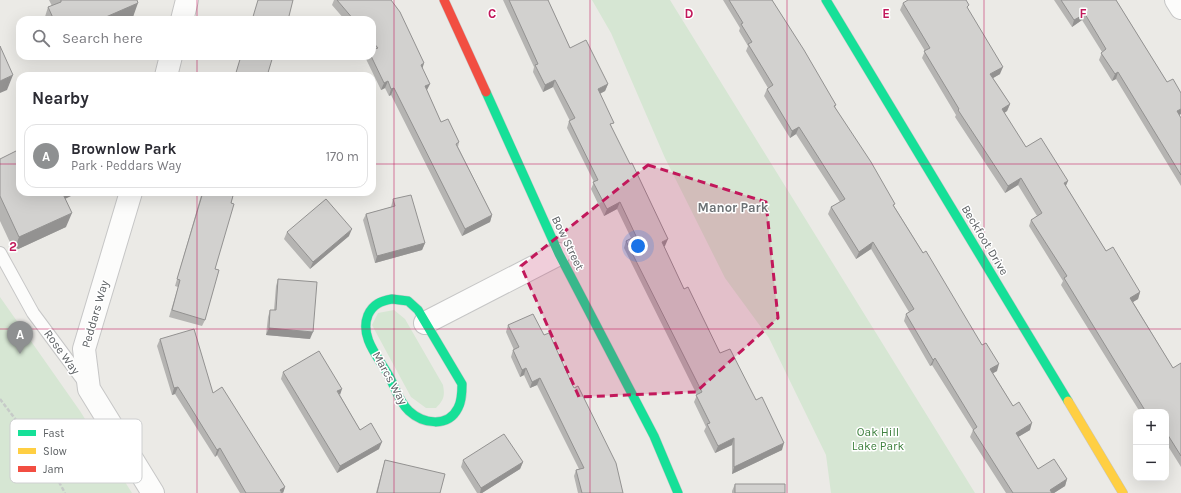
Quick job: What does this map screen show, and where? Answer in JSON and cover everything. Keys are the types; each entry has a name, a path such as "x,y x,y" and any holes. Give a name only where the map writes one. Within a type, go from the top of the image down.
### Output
{"street":[{"path":"183,16 187,0"},
{"name":"Bow Street","path":"444,0 559,254 654,436 678,493"},
{"name":"Beckfoot Drive","path":"826,0 1123,493"},
{"path":"1176,0 1181,8"},
{"path":"167,72 171,60"},
{"name":"Peddars Way","path":"107,419 89,389 84,349 130,196"},
{"path":"425,323 559,254"},
{"name":"Marcs Way","path":"392,299 408,301 418,310 425,323 462,384 463,398 458,411 448,420 435,422 422,420 408,410 365,332 368,316 378,302 392,299"},
{"name":"Peddars Way","path":"142,475 153,493"}],"lane":[{"name":"Rose Way","path":"0,253 33,313 89,389"}],"path":[{"path":"0,399 15,419"},
{"path":"60,483 65,493"}],"highlighted area":[{"path":"648,165 766,202 778,318 696,392 579,397 521,266"}],"green space":[{"name":"Oak Hill Lake Park","path":"592,0 670,0 975,493 831,493 826,455 769,338 725,278 665,158 611,33"},
{"path":"0,297 85,419 10,419 10,483 126,483 132,493 0,493"},
{"path":"394,310 405,319 443,385 443,398 441,403 436,408 426,408 411,397 372,325 378,313"}],"building":[{"path":"61,0 137,0 138,3 108,16 52,16 48,7 61,2"},
{"path":"258,0 293,0 289,16 253,16"},
{"path":"337,0 391,0 400,12 424,63 421,65 430,84 425,86 441,122 448,119 459,142 456,144 492,215 465,229 394,88 391,89 388,81 384,83 373,60 376,60 376,49 378,48 376,46 376,16 351,16"},
{"path":"509,0 548,0 570,48 586,40 608,84 598,89 614,123 610,124 630,164 632,163 668,239 662,242 684,289 688,287 720,353 730,349 756,400 762,397 784,443 734,467 734,438 718,446 707,424 710,423 696,395 702,392 626,241 636,236 620,202 607,209 593,182 598,180 569,121 575,118 555,80 545,85 535,65 538,64"},
{"path":"729,0 772,0 804,50 836,105 834,106 871,162 895,204 893,205 923,253 926,251 982,345 986,343 999,364 990,369 1013,406 1019,402 1032,423 1016,433 1038,469 1054,459 1067,479 1050,490 1052,493 1013,493 973,430 977,427 935,358 933,360 906,314 914,309 873,242 859,252 831,207 845,199 799,127 792,131 767,89 773,85 748,44 752,42 741,24 743,23"},
{"path":"908,0 966,0 969,5 967,7 1003,67 990,74 1010,104 1002,109 1026,147 1041,138 1068,181 1064,183 1106,251 1113,247 1140,292 1130,298 1173,368 1181,363 1181,456 1169,437 1169,409 1144,409 1064,278 1067,276 1031,220 1042,213 1021,178 1008,186 958,110 959,109 924,51 930,48 903,3"},
{"path":"1061,0 1116,0 1167,82 1173,79 1181,93 1181,109 1177,111 1181,118 1181,175 1118,72 1115,74 1101,53 1106,49 1085,14 1074,20"},
{"path":"0,46 13,75 0,81"},
{"path":"240,60 272,60 268,72 236,72"},
{"path":"16,151 16,196 64,196 72,213 19,237 0,196 0,159"},
{"path":"411,195 425,243 377,256 366,214 395,206 393,199"},
{"path":"202,196 233,196 231,203 234,204 215,269 219,270 205,320 172,310 180,280 177,279"},
{"path":"326,199 352,229 313,262 287,232"},
{"path":"278,279 317,282 313,332 269,328 270,310 276,310"},
{"path":"533,314 544,335 549,333 574,388 578,386 616,463 623,493 582,493 576,470 584,468 540,378 532,382 526,368 522,370 513,350 519,347 508,325"},
{"path":"194,329 213,393 222,387 285,487 280,490 282,493 246,493 220,448 217,450 178,387 174,388 160,339"},
{"path":"319,351 342,389 337,391 360,430 371,423 382,442 340,466 283,372"},
{"path":"504,434 523,462 481,488 463,460"},
{"path":"385,460 445,474 440,493 377,493"},
{"path":"735,484 785,484 785,493 735,493"}],"traffic: fast":[{"path":"826,0 1068,401"},
{"path":"486,92 559,254 654,436 678,493"},
{"path":"392,299 408,301 418,310 462,384 462,396 458,408 448,419 435,422 428,421 421,419 409,411 400,399 389,376 371,347 366,331 368,315 372,308 384,301 392,299"}],"traffic: slow":[{"path":"1068,401 1123,493"}],"traffic: jam":[{"path":"444,0 486,92"}],"place":[{"name":"Brownlow Park","path":"20,354"}],"district":[{"name":"Manor Park","path":"733,207"}]}
